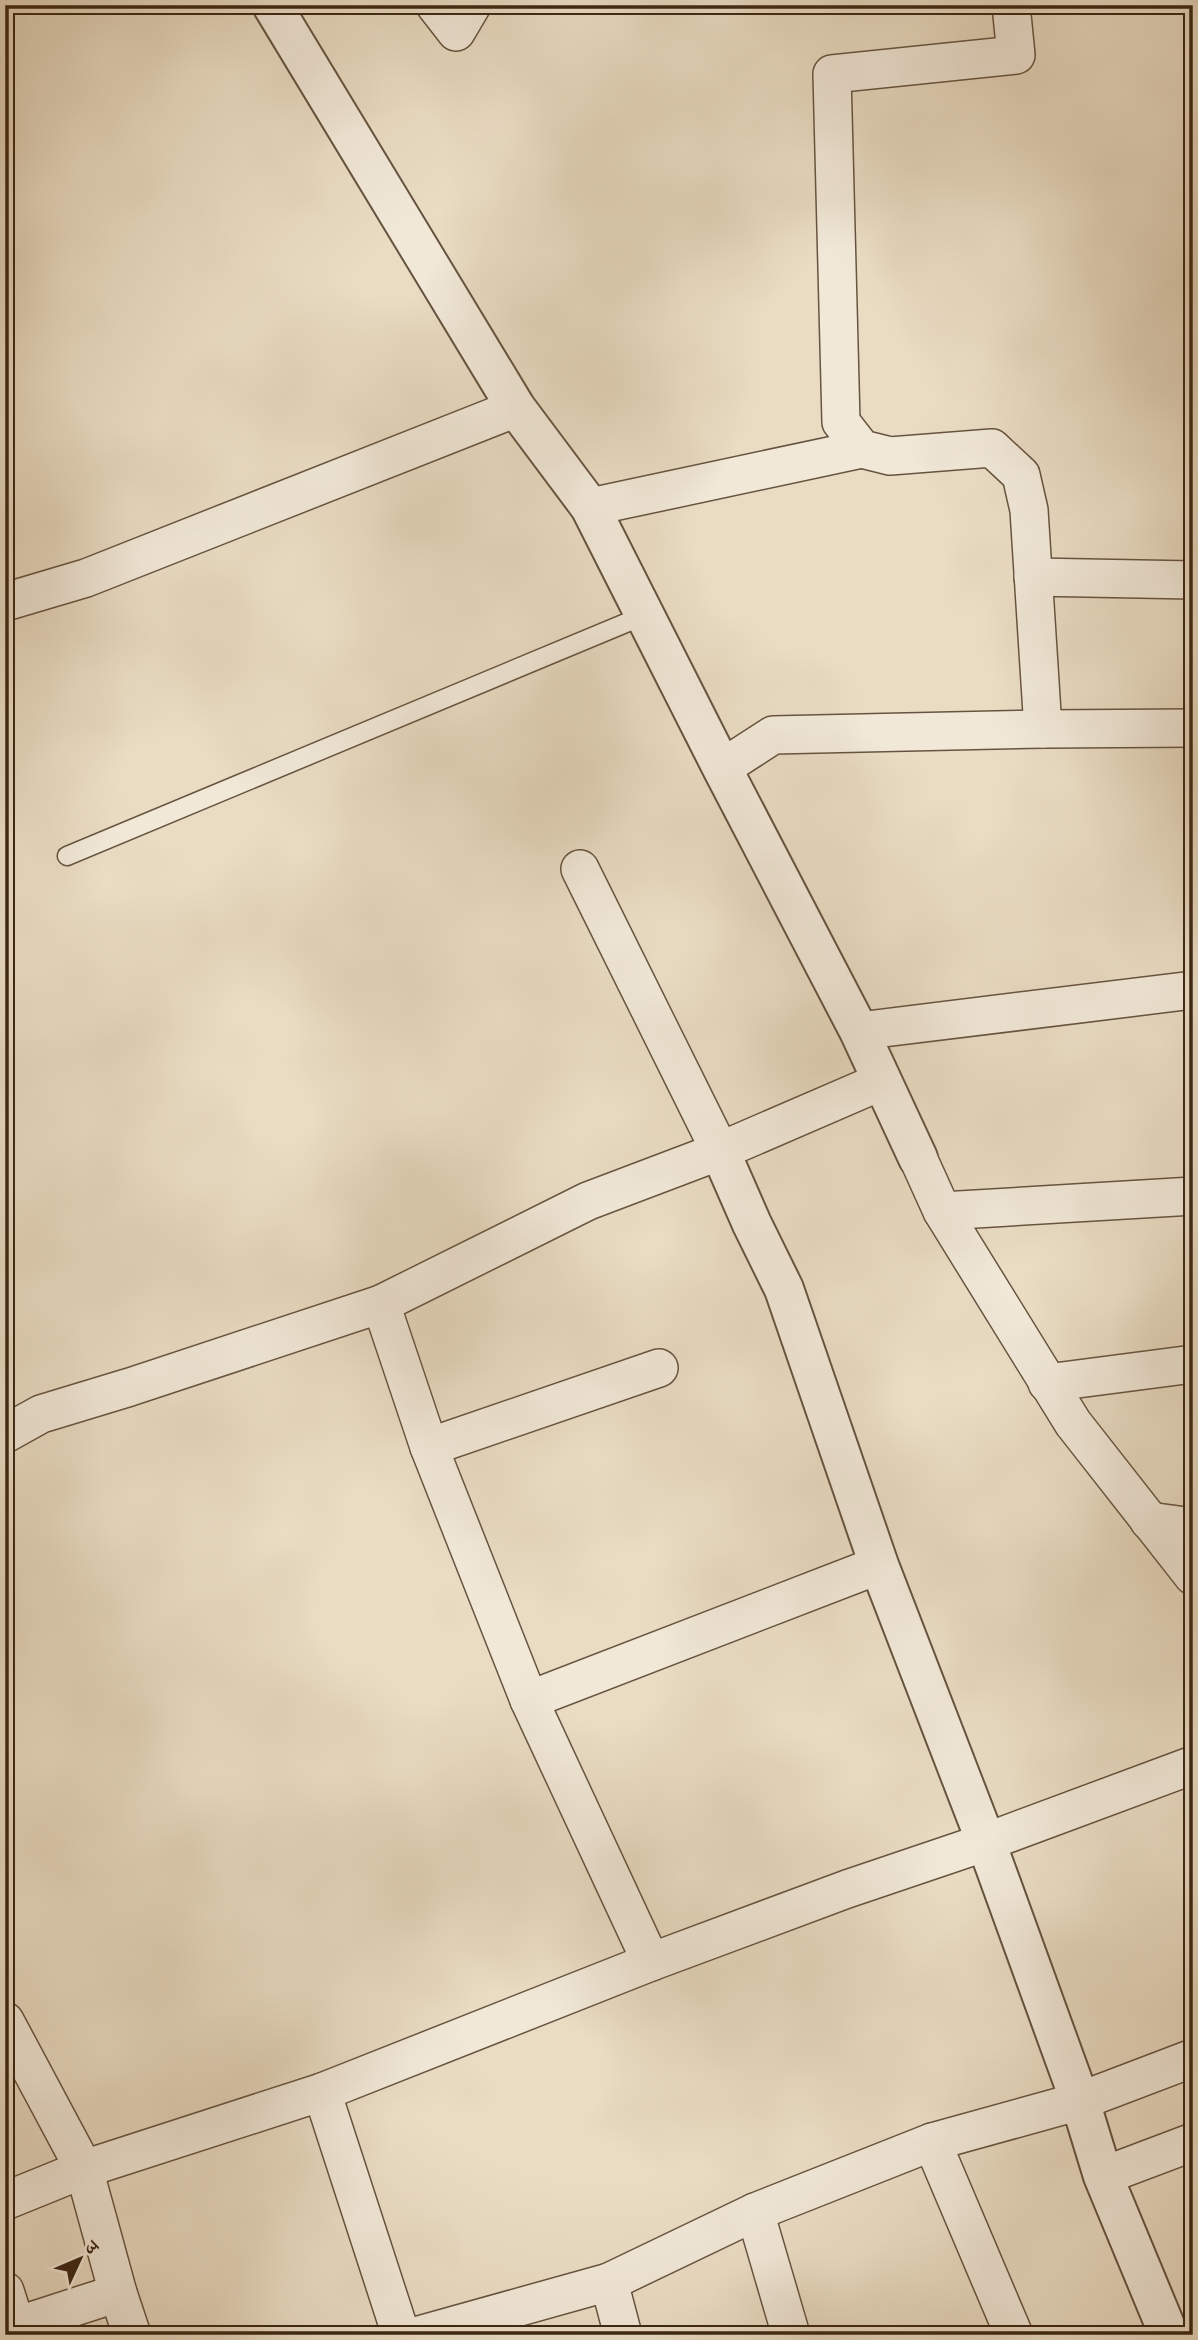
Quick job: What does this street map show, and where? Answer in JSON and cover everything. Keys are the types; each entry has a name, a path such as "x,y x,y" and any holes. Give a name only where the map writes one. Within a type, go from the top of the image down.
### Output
{"street":[{"path":"272,5 516,408 590,507 859,1031 942,1210 1073,1423 1193,1576"},
{"path":"435,5 456,32 472,5"},
{"path":"862,449 841,422 832,74 1016,55 1011,5"},
{"path":"5,602 86,578 516,408"},
{"path":"590,507 862,449 890,456 992,448 1021,475 1029,510 1043,729"},
{"path":"1033,577 1193,580"},
{"path":"722,768 773,734 1193,728"},
{"path":"580,869 720,1151 752,1224 785,1289 879,1565 986,1842 1080,2101 1103,2176 1169,2335"},
{"path":"859,1031 1193,990"},
{"path":"5,1434 41,1414 380,1304 588,1202 720,1151 882,1081"},
{"path":"942,1210 1193,1196"},
{"path":"380,1304 429,1447 529,1700 651,1962"},
{"path":"1046,1383 1193,1364"},
{"path":"429,1447 659,1368"},
{"path":"1149,1521 1193,1527"},
{"path":"529,1700 879,1565"},
{"path":"5,2201 84,2169 322,2092 651,1962 1193,1765"},
{"path":"5,2021 84,2169 132,2335"},
{"path":"419,2335 609,2282 755,2211 932,2142 1080,2101 1193,2058"},
{"path":"322,2092 401,2335"},
{"path":"932,2142 1014,2335"},
{"path":"1103,2176 1193,2142"},
{"path":"755,2211 791,2335"},
{"path":"609,2282 624,2335"},
{"path":"5,2291 16,2326 118,2292"}],"lane":[{"path":"67,856 645,615"}]}
